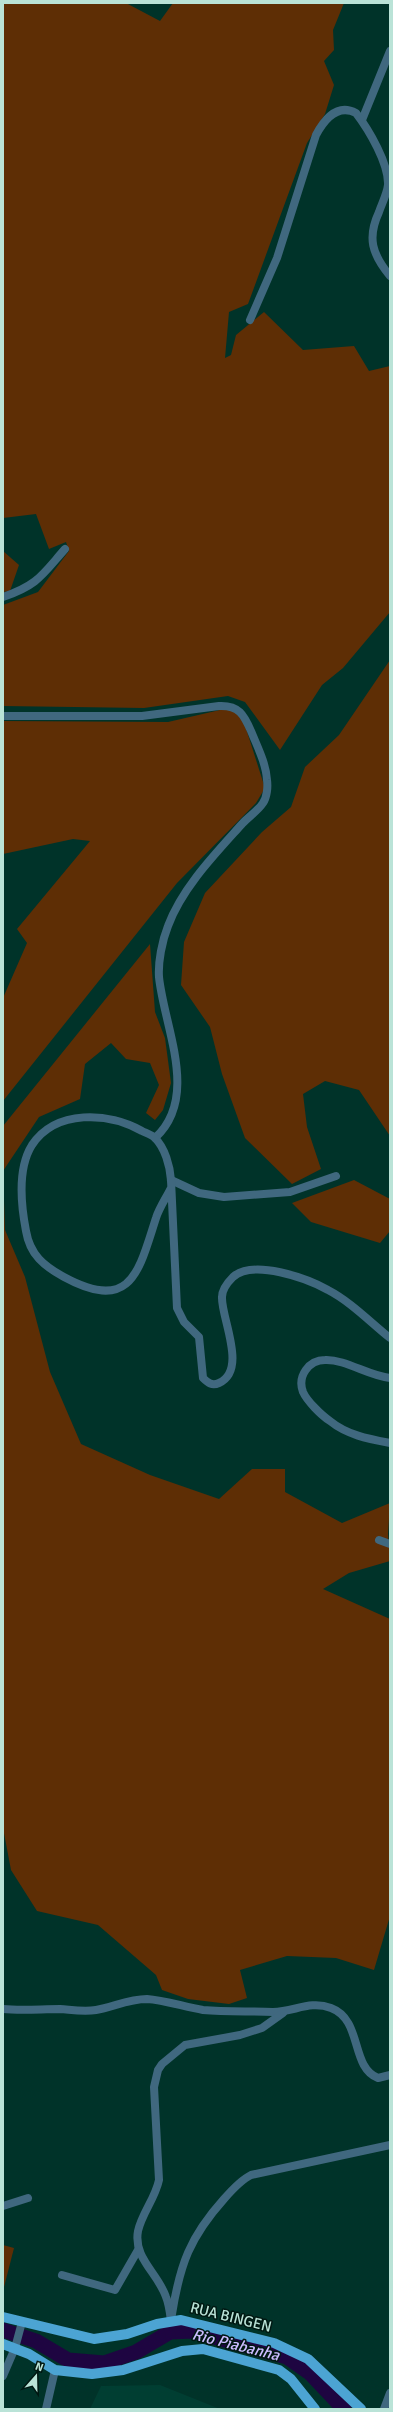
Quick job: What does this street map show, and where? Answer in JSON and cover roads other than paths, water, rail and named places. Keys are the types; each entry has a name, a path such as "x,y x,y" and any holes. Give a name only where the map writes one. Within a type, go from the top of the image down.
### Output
{"main road":[{"name":"RUA BINGEN","path":"3,2317 94,2339 127,2334 171,2321 181,2320 274,2343 296,2352 321,2370 361,2409"},
{"path":"3,2344 15,2348 55,2370 70,2373 107,2373 140,2366 182,2351 203,2349 279,2370 291,2379 315,2409"}],"street":[{"path":"362,120 390,51"},
{"path":"250,320 277,258 311,146 321,125 327,117 339,111 353,112 362,120 388,171 387,191 371,230 372,244 378,259 390,276"},
{"path":"3,597 34,584 65,549"},
{"path":"3,716 142,716 219,706 231,706 239,710 245,716 264,764 267,780 265,799 262,805 242,824 190,887 173,913 167,928 159,976 175,1058 176,1092 173,1111 164,1131 155,1138"},
{"path":"171,1184 156,1216 145,1258 134,1278 117,1288 90,1289 72,1281 48,1268 33,1254 28,1244 22,1205 22,1179 32,1145 42,1134 53,1126 68,1120 100,1116 136,1127 155,1138 168,1162 171,1184 178,1308 184,1322 199,1337 203,1378 208,1383 214,1384 221,1382 231,1368 232,1346 222,1297 228,1282 241,1271 252,1269 273,1270 328,1290 351,1305 390,1338"},
{"path":"171,1184 199,1193 224,1197 290,1192 336,1176"},
{"path":"390,1378 327,1359 311,1364 304,1372 302,1381 306,1396 329,1421 355,1435 390,1443"},
{"path":"379,1540 390,1544"},
{"path":"3,2009 22,2011 61,2009 83,2012 132,2000 147,1999 204,2010 285,2012 321,2004 334,2009 350,2022 368,2072 378,2078 390,2075"},
{"path":"62,2275 115,2290 138,2250 138,2231 157,2192 160,2180 154,2096 158,2070 173,2053 185,2045 240,2035 262,2028 285,2012"},
{"path":"171,2321 177,2279 197,2232 228,2195 246,2178 251,2175 390,2145"},
{"path":"3,2206 28,2198"},
{"path":"138,2250 166,2296 171,2321"},
{"path":"3,2376 15,2348 22,2322"},
{"path":"46,2409 55,2370"},
{"path":"384,2409 390,2394"}],"waterway":[{"name":"Rio Piabanha","path":"3,2330 36,2341 68,2360 104,2363 136,2352 170,2332 192,2331 287,2357 310,2373 344,2409"}]}
